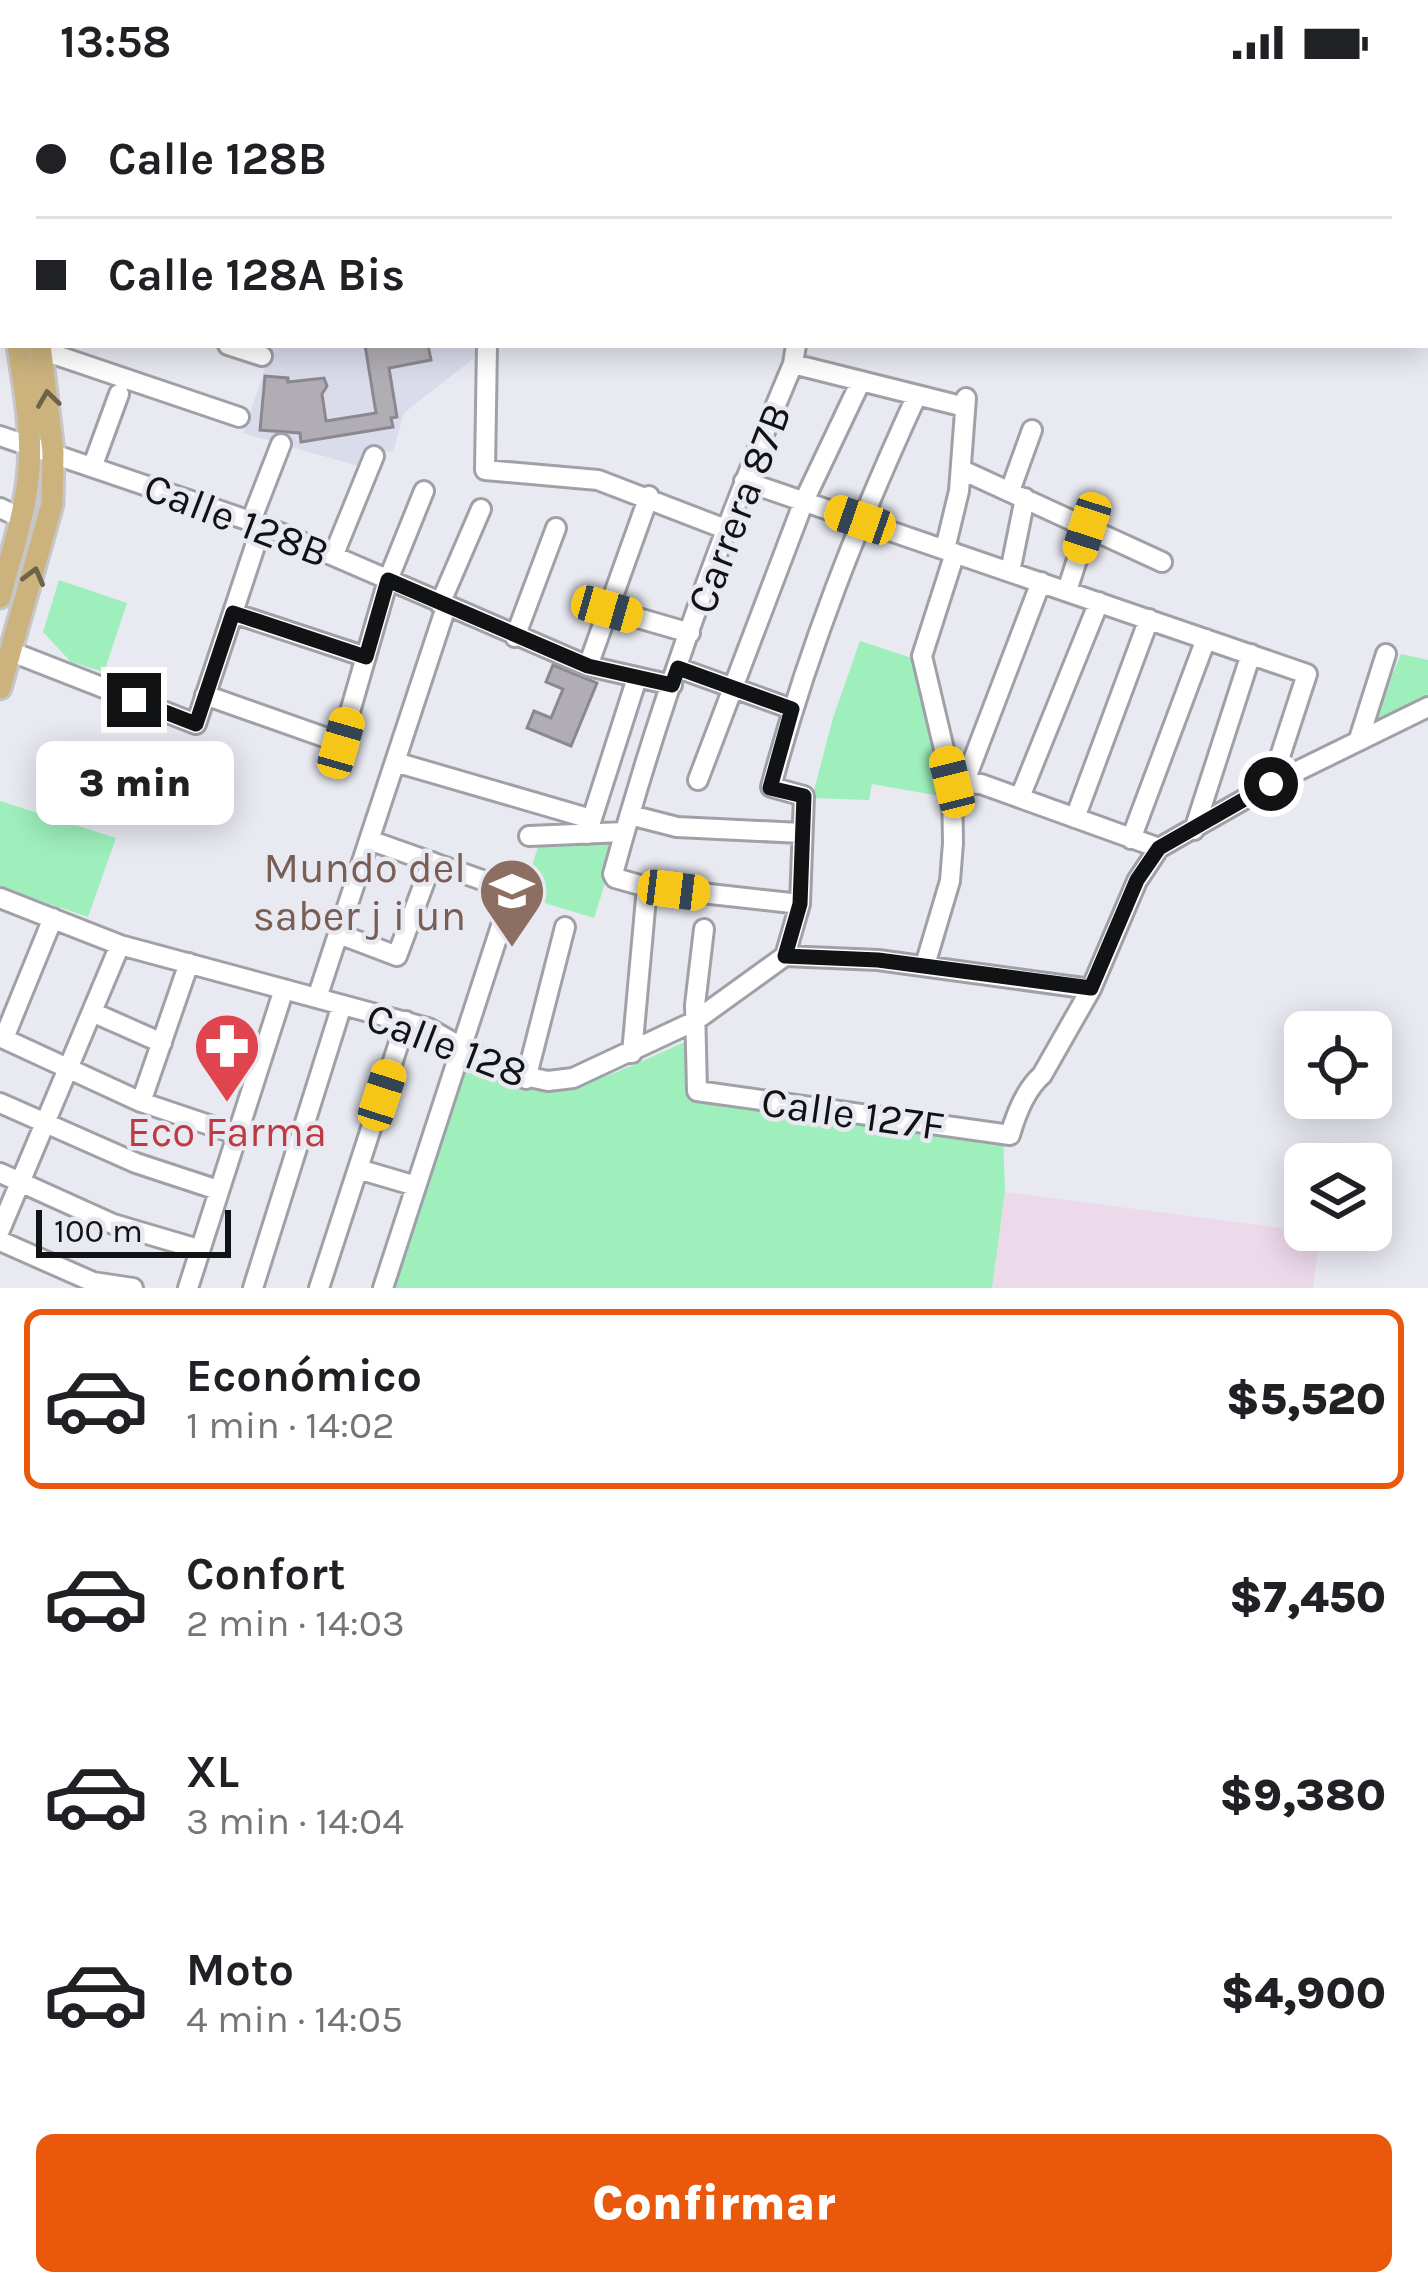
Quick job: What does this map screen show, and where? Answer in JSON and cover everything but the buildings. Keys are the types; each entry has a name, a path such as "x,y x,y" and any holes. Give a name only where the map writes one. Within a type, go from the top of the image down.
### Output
{"main road":[{"path":"0,597 21,518 30,445 33,348"},
{"path":"0,688 47,530 53,492 53,452 33,348"}],"street":[{"path":"36,348 239,417"},
{"path":"237,348 262,356"},
{"path":"487,348 484,470 598,480 728,530"},
{"path":"795,355 861,381 966,403 950,551 922,656 959,782"},
{"name":"Carrera 87B","path":"647,887 614,876 627,824 744,481 795,355"},
{"path":"698,780 804,501 861,381"},
{"path":"93,465 119,394"},
{"path":"917,395 860,520 792,709 771,787 804,796 800,904 785,956 925,965 1091,988 1137,880 1159,848 1271,784 1428,706"},
{"path":"1010,572 1031,430"},
{"name":"Calle 128B","path":"0,436 257,523 588,666 637,677 675,676 734,686 792,709"},
{"path":"12,652 196,724 281,444"},
{"path":"334,554 374,456"},
{"path":"962,470 1162,562"},
{"path":"744,481 1307,674 1271,784"},
{"path":"206,695 341,743 388,580 424,490"},
{"path":"588,666 649,496"},
{"path":"0,508 21,518"},
{"path":"317,998 442,605 481,509"},
{"path":"515,637 556,528"},
{"path":"1067,591 1087,528"},
{"path":"925,965 952,863 959,782 1041,582"},
{"path":"1020,797 1099,602"},
{"path":"607,609 690,633"},
{"path":"233,613 366,657"},
{"path":"1075,818 1149,620"},
{"path":"1131,839 1206,639"},
{"path":"1194,830 1251,654"},
{"path":"1359,739 1386,654"},
{"path":"589,826 637,677"},
{"path":"395,762 589,826"},
{"path":"959,782 1020,797 1159,848"},
{"path":"529,836 627,824 801,832"},
{"path":"369,840 500,886"},
{"path":"338,934 398,956 432,862"},
{"path":"632,1053 647,887 800,904"},
{"name":"Calle 128","path":"0,898 120,945 406,1021 526,1079 573,1078 632,1053 695,1021 785,956"},
{"path":"53,918 2,1037 141,1102 236,1134"},
{"path":"383,1288 501,926"},
{"path":"526,1079 565,927"},
{"path":"695,1021 704,928"},
{"path":"0,1230 120,945"},
{"path":"141,1102 189,963"},
{"name":"Calle 127F","path":"695,1021 697,1090 1010,1135 1034,1082 1091,988"},
{"path":"188,1288 284,989"},
{"path":"253,1288 342,1005"},
{"path":"92,1012 162,1043"},
{"path":"319,1288 406,1021"},
{"path":"0,1103 136,1162 218,1190"},
{"path":"358,1168 416,1186"},
{"path":"0,1173 113,1224 198,1250"},
{"path":"0,1241 93,1282 133,1288"}],"shaded area":[{"path":"272,348 476,348 474,358 404,413 393,452 367,449 362,467 243,433"},
{"path":"1005,1192 1284,1228 1284,1251 1318,1251 1313,1288 992,1288"}],"green space":[{"path":"59,580 127,603 104,672 71,662 43,632"},
{"path":"860,641 915,659 945,783 940,796 872,784 869,800 812,798"},
{"path":"1401,654 1428,660 1428,699 1372,723"},
{"path":"0,801 116,838 88,917 0,887"},
{"path":"620,836 594,918 522,896 541,838"},
{"path":"685,1042 685,1093 1003,1132 1005,1192 992,1288 393,1288 464,1066 511,1086 561,1088 604,1076"}],"place":[{"name":"Mundo del saber j i un","path":"512,950"},
{"name":"Eco Farma","path":"227,1105"}],"route":[{"path":"134,700 196,724 233,613 366,657 388,580 588,666 672,685 678,668 792,709 770,788 804,796 800,904 785,956 878,960 1091,988 1137,880 1159,848 1271,784"}]}
